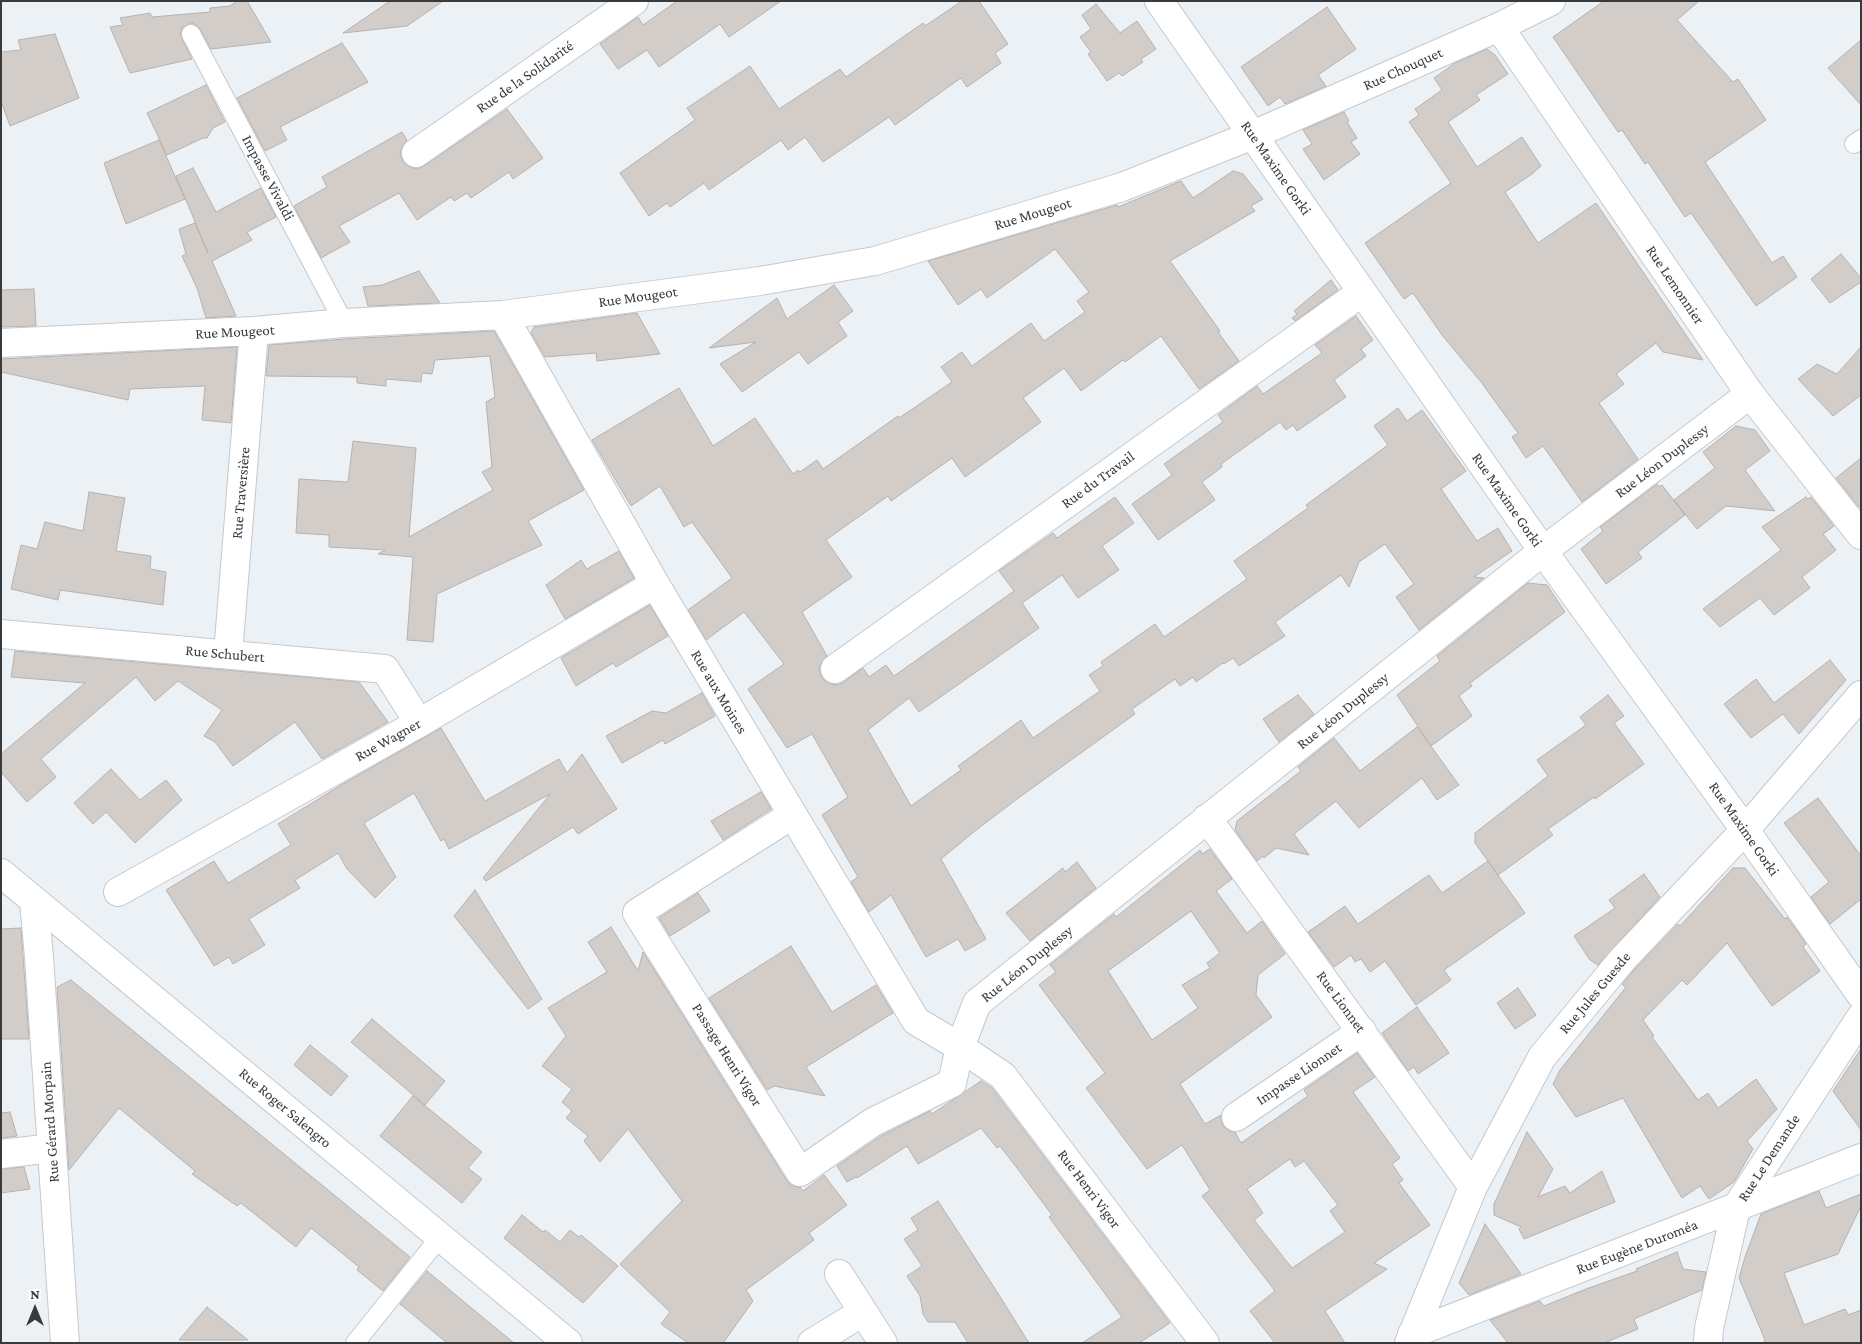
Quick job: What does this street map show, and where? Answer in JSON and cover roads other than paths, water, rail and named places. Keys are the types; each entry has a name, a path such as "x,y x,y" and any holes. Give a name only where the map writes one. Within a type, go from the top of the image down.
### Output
{"street":[{"name":"Rue de la Solidarité","path":"416,153 634,1"},
{"name":"Rue Maxime Gorki","path":"1159,1 1543,551 1745,830 1861,995"},
{"name":"Rue Chouquet","path":"1253,135 1499,27 1551,1"},
{"name":"Rue Lemonnier","path":"1499,27 1750,394 1861,535"},
{"name":"Rue Mougeot","path":"1,343 254,331 344,323 503,316 760,281 876,261 1122,187 1253,135"},
{"name":"Rue du Travail","path":"834,669 1362,292"},
{"name":"Rue aux Moines","path":"503,316 655,584 916,1021 960,1048"},
{"name":"Rue Traversière","path":"228,654 254,331"},
{"name":"Rue Léon Duplessy","path":"960,1048 977,1003 1543,551 1750,394"},
{"name":"Rue Wagner","path":"118,892 419,723 655,584"},
{"name":"Rue Schubert","path":"1,634 385,669 419,723"},
{"name":"Rue Jules Guesde","path":"1411,1338 1473,1187 1542,1057 1622,960 1745,830 1861,695"},
{"name":"Passage Henri Vigor","path":"792,815 637,913 800,1172 873,1122 952,1083 960,1048"},
{"name":"Rue Lionnet","path":"1207,818 1362,1030 1473,1187"},
{"name":"Rue Roger Salengro","path":"1,872 568,1343"},
{"name":"Rue Gérard Morpain","path":"34,901 65,1343"},
{"name":"Rue Le Demande","path":"1708,1343 1709,1328 1736,1208 1861,1017"},
{"name":"Impasse Lionnet","path":"1236,1117 1362,1030"},
{"name":"Rue Henri Vigor","path":"960,1048 1003,1076 1205,1343"},
{"path":"1,1154 52,1148"},
{"name":"Rue Eugène Duroméa","path":"1411,1338 1861,1158"},
{"path":"839,1274 883,1343"},
{"path":"812,1343 863,1312"}],"lane":[{"name":"Impasse Vivaldi","path":"191,34 344,323"},
{"path":"355,1343 440,1237"}]}
